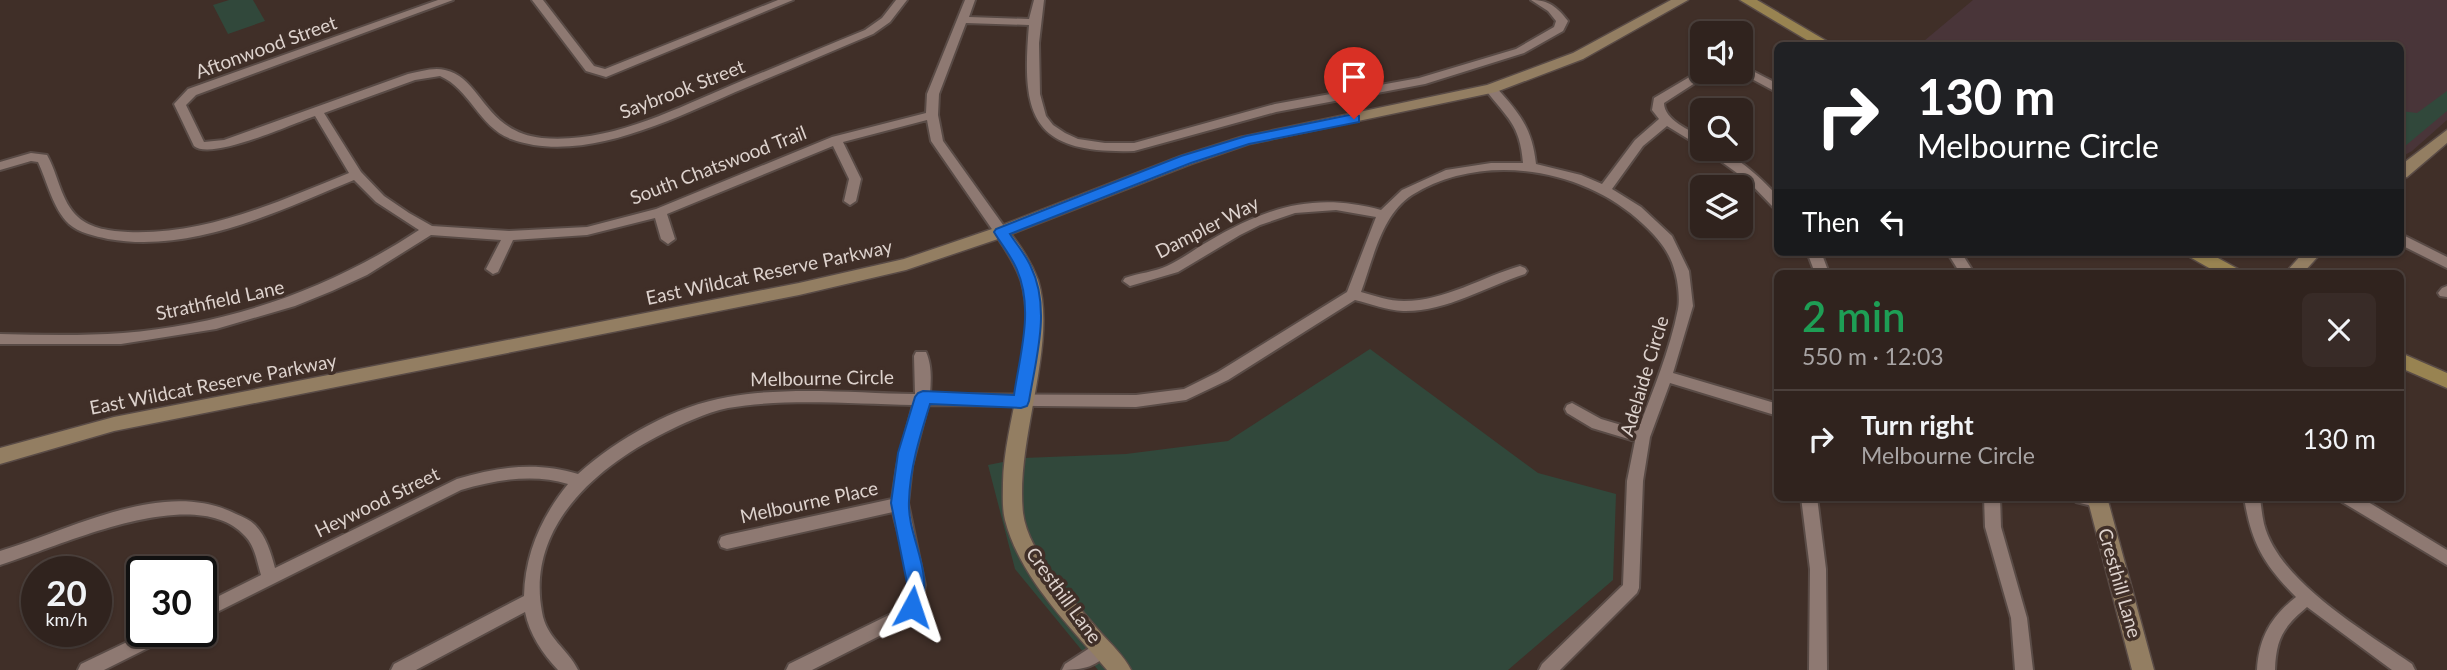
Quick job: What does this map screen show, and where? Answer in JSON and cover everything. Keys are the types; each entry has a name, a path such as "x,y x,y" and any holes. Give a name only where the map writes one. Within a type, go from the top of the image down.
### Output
{"main road":[{"name":"East Wildcat Reserve Parkway","path":"0,456 114,424 853,278 906,264 1001,232 1186,160 1246,140 1491,89 1578,56 1681,0"},
{"path":"1747,0 1821,42"},
{"path":"2404,171 2447,135"},
{"name":"Cresthill Lane","path":"1001,232 1024,267 1031,286 1034,314 1011,465 1015,522 1032,558 1065,604 1121,670"},
{"path":"2201,256 2227,270"},
{"path":"2296,270 2310,256"},
{"path":"2404,361 2447,381"},
{"name":"Cresthill Lane","path":"2093,501 2143,670"}],"street":[{"name":"Aftonwood Street","path":"318,112 225,144 200,146 180,104 192,92 449,0"},
{"path":"537,0 590,69 606,73 788,0"},
{"name":"Saybrook Street","path":"318,112 412,77 441,72 457,79 485,116 514,135 551,141 586,140 642,127 869,33 886,20 902,0"},
{"path":"970,0 933,94 932,115 937,141 1001,232"},
{"path":"1039,0 1032,22 1035,103 1040,115 1054,131 1068,139 1090,146 1112,148 1134,147 1275,108 1421,81 1520,51 1551,36 1559,29 1562,21 1559,15 1536,0"},
{"path":"962,20 1032,22"},
{"path":"1753,75 1774,87"},
{"path":"1690,82 1658,101 1658,110 1666,120 1690,136"},
{"path":"1491,89 1518,120 1528,137 1530,167"},
{"name":"South Chatswood Trail","path":"318,112 356,175 380,199 429,230 509,236 587,231 660,212 836,139 932,115"},
{"path":"1604,190 1639,143 1666,120"},
{"path":"836,139 855,179 850,201"},
{"path":"0,166 31,157 43,158 71,218 85,228 110,235 137,238 179,237 218,229 356,175"},
{"path":"1727,161 1752,178 1774,200"},
{"name":"Adelaide Circle","path":"1353,295 1383,215 1405,193 1450,173 1491,167 1530,167 1577,178 1604,190 1636,210 1667,239 1682,271 1686,306 1643,437 1635,481 1631,588 1548,670"},
{"name":"Dampler Way","path":"1130,281 1167,271 1238,230 1279,212 1329,203 1355,206 1383,215"},
{"path":"660,212 668,239"},
{"name":"Strathfield Lane","path":"0,339 138,337 223,321 297,302 358,275 429,230"},
{"path":"493,269 509,236"},
{"path":"2404,241 2447,263"},
{"path":"1021,401 1136,401 1186,394 1223,376 1353,295 1406,306 1448,300 1490,279 1520,271"},
{"path":"795,670 899,618 912,607 917,583 900,503 906,453 923,397 925,371 921,356"},
{"path":"1665,376 1774,409"},
{"name":"Melbourne Circle","path":"569,670 544,645 529,601 537,550 557,512 580,481 610,458 648,435 723,403 763,398 923,397 1021,401"},
{"path":"1572,409 1597,424 1643,437"},
{"name":"Heywood Street","path":"217,605 457,485 490,475 523,471 559,473 580,481"},
{"path":"1810,501 1818,569 1818,670"},
{"path":"1992,501 1993,527 2019,618 2024,670"},
{"path":"2253,501 2255,520 2263,539 2277,564 2306,597 2406,670"},
{"path":"2354,501 2447,558"},
{"name":"Melbourne Place","path":"727,542 900,503"},
{"path":"0,558 27,551 127,514 173,507 213,511 247,527 261,547 270,578"},
{"path":"2266,670 2268,642 2277,622 2306,597"},
{"path":"400,670 529,601"},
{"path":"87,670 134,647"},
{"path":"1071,670 1102,648"}],"shaded area":[{"path":"1973,0 2447,0 2447,120 2404,155 2404,42 1923,42"}],"green space":[{"path":"229,0 253,0 265,21 228,34 213,5"},
{"path":"2447,91 2447,111 2404,147 2404,111 2417,113"},
{"path":"1370,349 1538,473 1616,494 1613,580 1508,670 1098,670 1015,569 988,465 1023,458 1126,454 1228,441"}],"route":[{"path":"912,607 917,583 900,503 906,453 923,397 1021,401 1034,314 1031,286 1024,267 1001,232 1186,160 1246,140 1354,119"}]}
